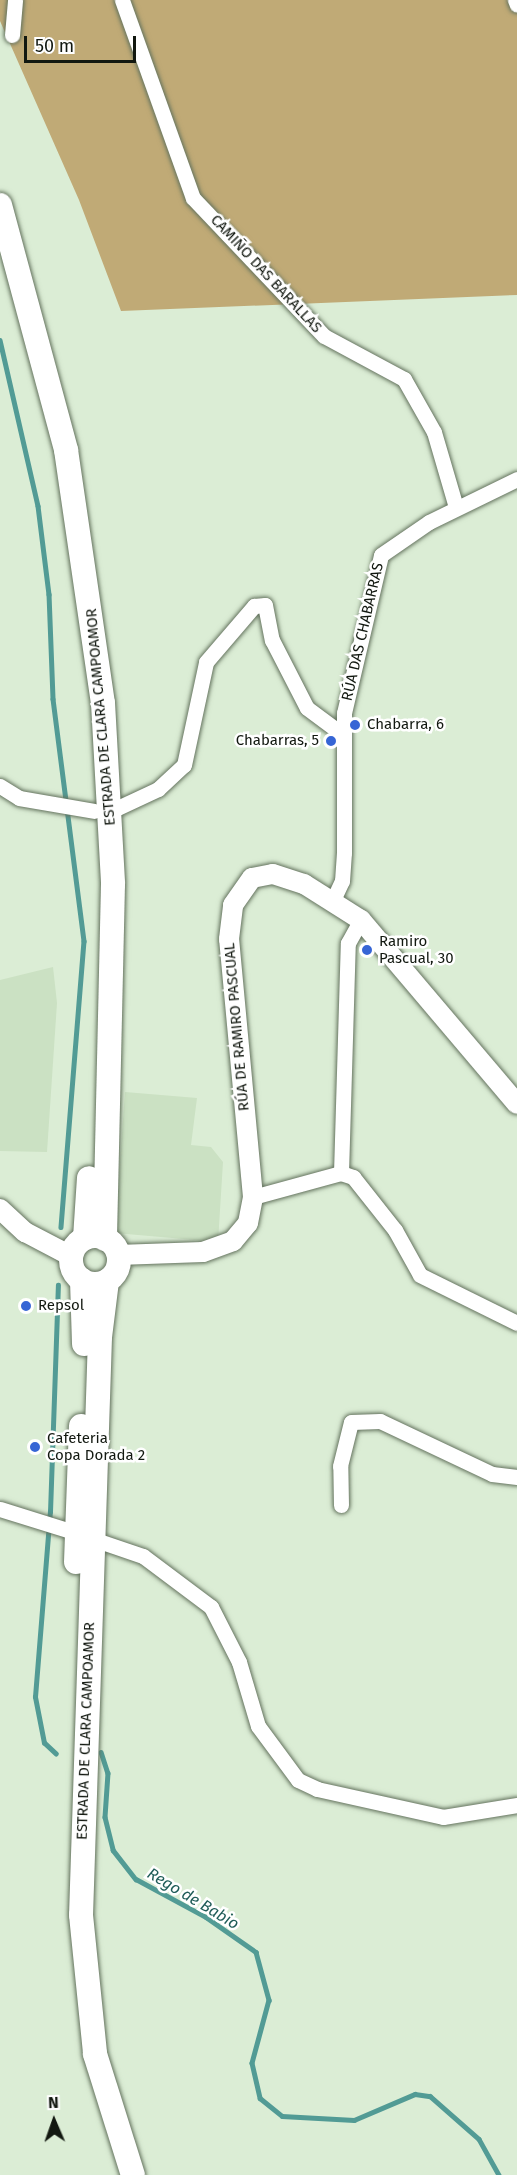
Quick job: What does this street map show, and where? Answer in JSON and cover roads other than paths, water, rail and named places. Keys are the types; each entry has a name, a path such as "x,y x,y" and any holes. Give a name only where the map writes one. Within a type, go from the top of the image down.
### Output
{"main road":[{"name":"ESTRADA DE CLARA CAMPOAMOR","path":"0,206 39,338 75,497 93,607 95,1247 82,1280 65,1915 69,1987 90,2095 117,2175"},
{"name":"ESTRADA DE CLARA CAMPOAMOR","path":"0,259 59,501 82,654 94,810"},
{"name":"ESTRADA DE CLARA CAMPOAMOR","path":"95,1247 117,1269 107,1281 76,1534 84,1986 107,2102 133,2175"},
{"path":"82,1280 107,1281"}],"street":[{"path":"12,35 15,0"},
{"name":"CAMIÑO DAS BARALLAS","path":"122,0 193,198 324,336 404,380 434,432 456,507"},
{"path":"515,0 517,5"},
{"name":"RÚA DAS CHABARRAS","path":"333,900 342,881 344,853 342,734 381,555 456,507 517,479"},
{"path":"0,786 19,798 94,810 158,789 184,765 206,662 255,606 265,605 272,640 307,708 342,734"},
{"name":"RÚA DE RAMIRO PASCUAL","path":"0,1209 33,1238 95,1247 220,1248 242,1233 253,1197 232,999 229,939 233,905 252,878 273,874 333,900 361,920 517,1104"},
{"path":"341,1173 348,943 361,920"},
{"path":"253,1197 341,1173 353,1177 395,1230 420,1275 517,1323"},
{"path":"341,1505 340,1466 351,1422 380,1421 492,1474 517,1477"},
{"path":"0,1509 143,1556 211,1607 239,1662 258,1726 298,1780 443,1816 517,1805"}],"waterway":[{"path":"0,340 38,506 49,594 53,699 84,941 61,1227"},
{"path":"56,1754 44,1743 35,1697 50,1512 58,1285"},
{"name":"Rego de Babio","path":"101,1752 108,1773 105,1817 113,1850 136,1879 206,1917 256,1952 269,2000 252,2063 260,2098 282,2116 354,2120 415,2094 430,2096 479,2139 499,2175"}],"place":[{"name":"Chabarra, 6","path":"355,725"},
{"name":"Chabarras, 5","path":"331,741"},
{"name":"Ramiro Pascual, 30","path":"367,950"},
{"name":"Repsol","path":"26,1306"},
{"name":"Cafeteria Copa Dorada 2","path":"35,1447"}]}
